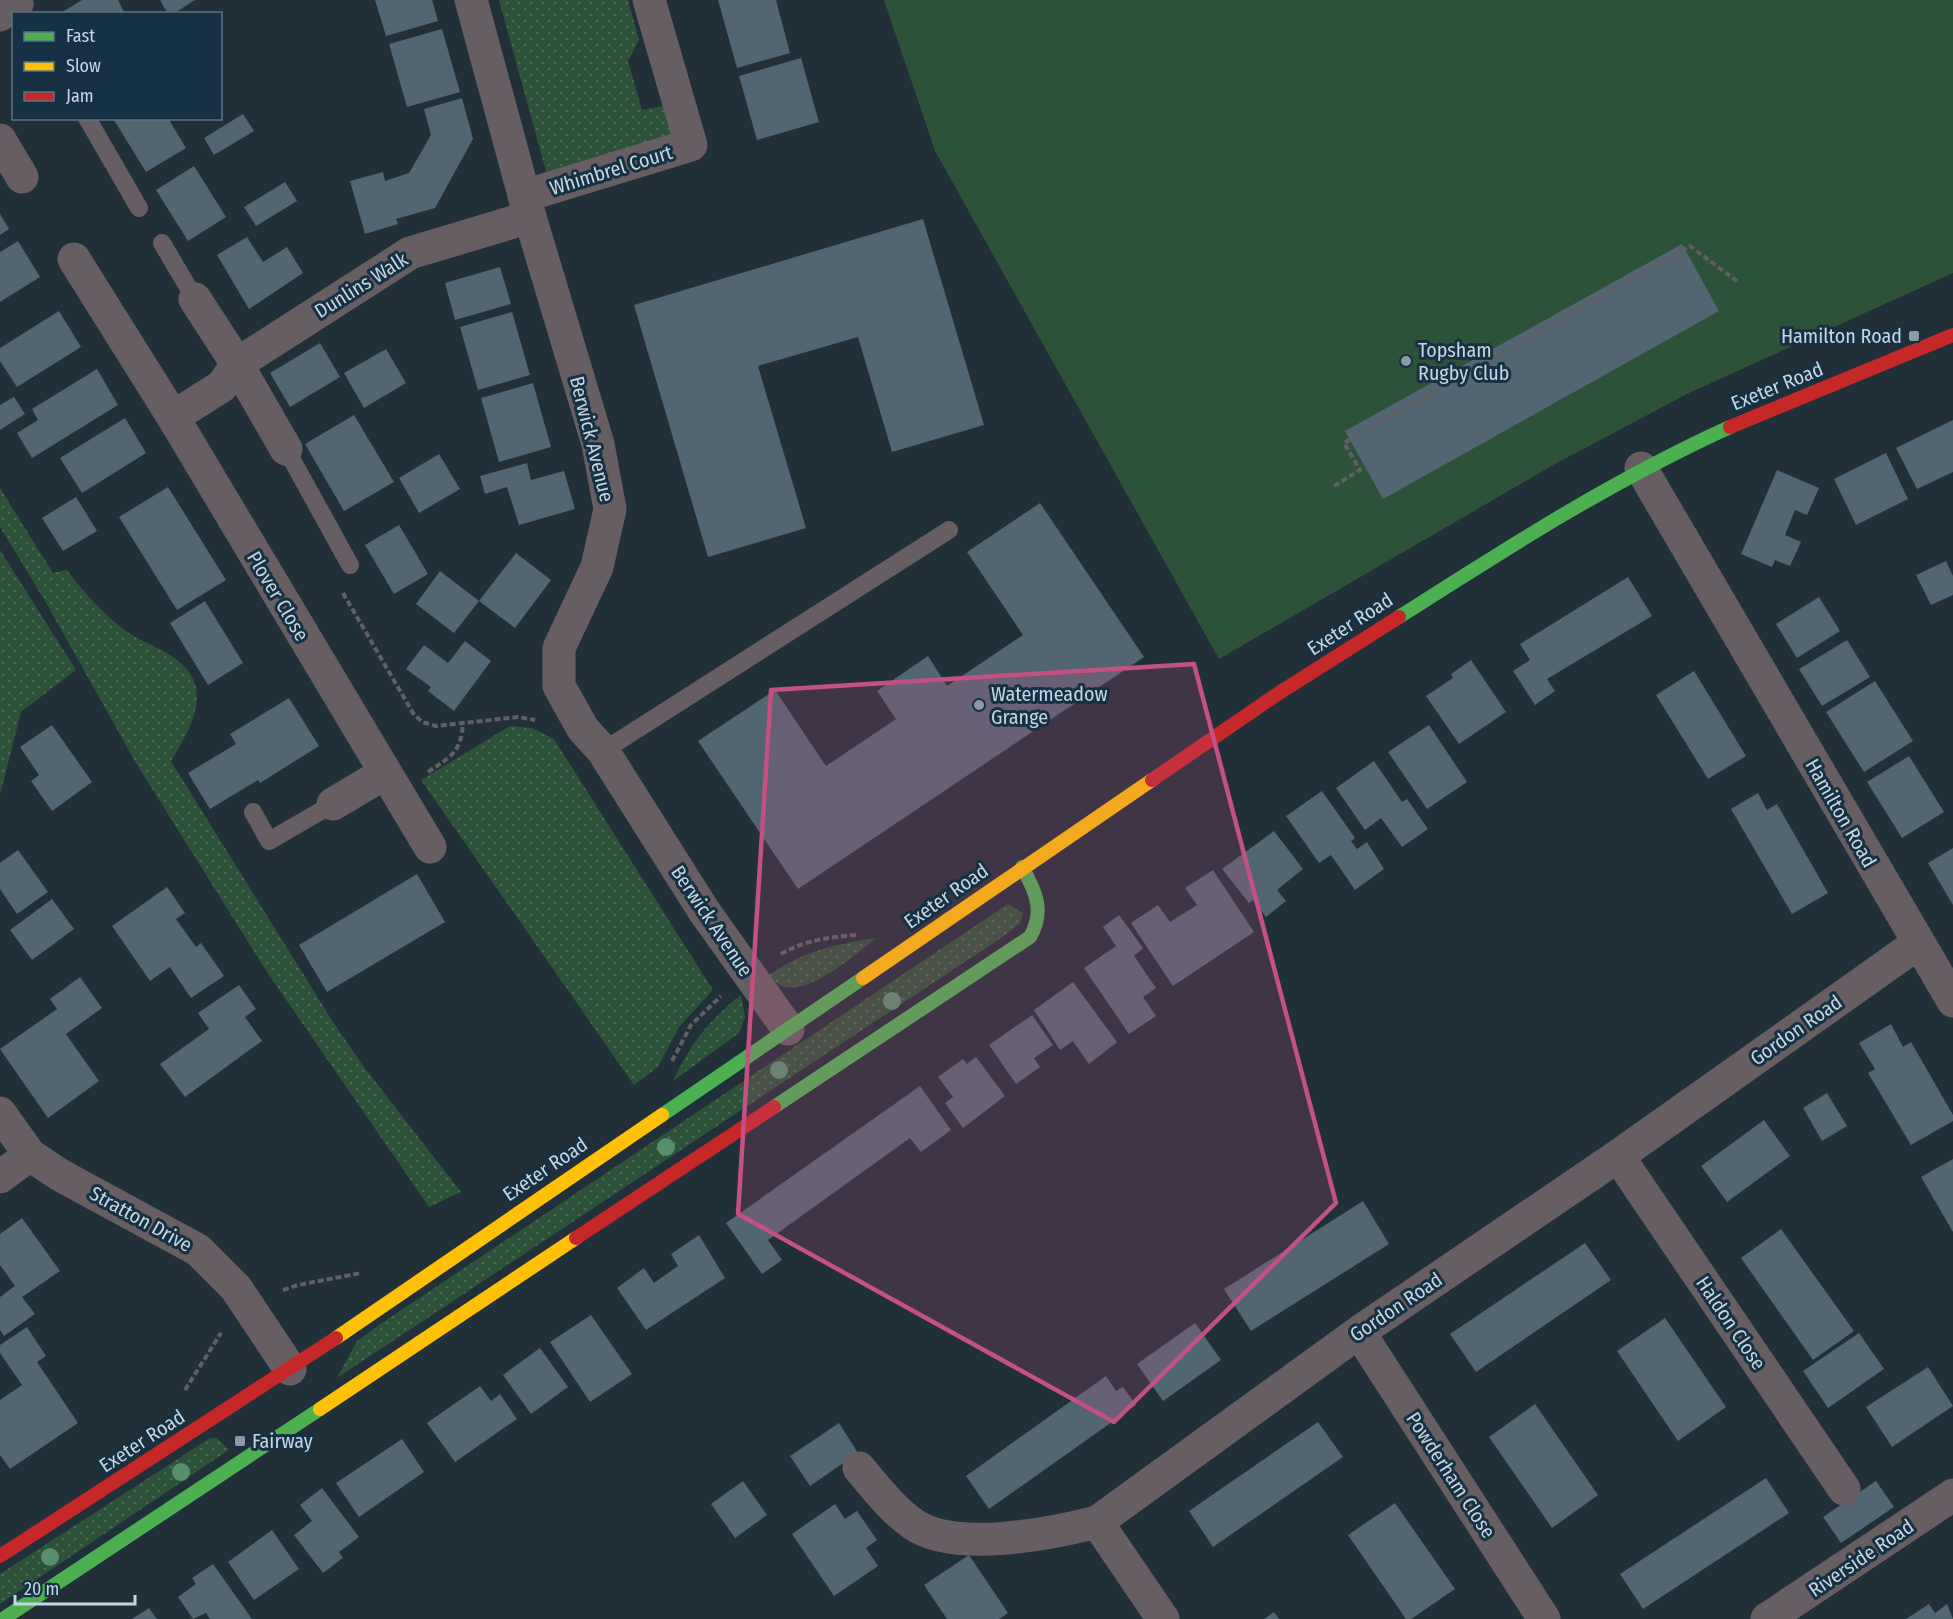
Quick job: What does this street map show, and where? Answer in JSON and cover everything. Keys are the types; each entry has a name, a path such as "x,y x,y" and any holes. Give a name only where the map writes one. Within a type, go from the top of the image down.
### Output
{"street":[{"name":"Berwick Avenue","path":"471,0 527,206 597,444 610,509 597,567 559,648 559,686 583,729 603,751 748,976 788,1029"},
{"name":"Whimbrel Court","path":"527,206 692,145 650,0"},
{"path":"0,140 22,177"},
{"name":"Dunlins Walk","path":"237,364 410,253 527,206"},
{"name":"Plover Close","path":"74,259 173,417 430,847"},
{"path":"195,299 237,364 286,449"},
{"name":"Exeter Road","path":"0,1556 290,1369 690,1093 788,1029 1022,867 1289,687 1563,513 1641,468 1708,435 1953,335"},
{"path":"173,417 222,386 237,364"},
{"name":"Hamilton Road","path":"1641,468 1917,944 1953,1001"},
{"path":"333,804 390,782"},
{"path":"3,1619 1030,937 1037,927 1041,906 1040,898 1022,867"},
{"name":"Gordon Road","path":"859,1468 890,1504 915,1525 949,1538 987,1540 1068,1530 1097,1522 1359,1332 1618,1156 1917,944"},
{"name":"Stratton Drive","path":"0,1113 30,1155 60,1175 198,1250 236,1288 290,1369"},
{"path":"0,1177 30,1155"},
{"name":"Haldon Close","path":"1618,1156 1844,1489"},
{"name":"Powderham Close","path":"1359,1332 1544,1619"},
{"name":"Riverside Road","path":"1767,1619 1953,1495"},
{"path":"1097,1522 1163,1619"}],"lane":[{"path":"88,120 139,208"},
{"path":"162,243 195,299"},
{"path":"286,449 350,565"},
{"path":"603,751 949,530"},
{"path":"253,812 269,841 333,804"}],"path":[{"path":"1335,486 1360,470 1344,443 1690,246 1738,282"},
{"path":"390,782 456,753 462,738 463,723"},
{"path":"666,1070 691,1025 726,991 793,947 821,938 861,934"},
{"name":"Exeter Road","path":"182,1397 222,1330 249,1308 270,1295 298,1284 370,1270"}],"highlighted area":[{"path":"1194,664 1336,1203 1114,1422 738,1214 771,690"}],"green space":[{"path":"499,0 628,0 639,40 628,61 642,110 668,105 677,133 547,175"},
{"name":"Topsham Rugby Club","path":"884,0 1953,0 1953,273 1687,394 1555,464 1219,659 935,151"},
{"path":"0,488 53,573 67,570 88,596 115,622 132,635 173,657 186,668 194,681 197,693 196,707 186,734 171,761 333,1022 364,1067 461,1192 429,1207 265,969 136,763 45,601 0,527"},
{"path":"0,550 76,670 21,712 0,795"},
{"path":"510,726 532,728 554,739 713,990 679,1027 658,1067 634,1085 421,780"},
{"path":"1008,904 1023,913 1020,923 1004,936 337,1378 357,1341 379,1325"},
{"path":"877,938 823,977 808,984 793,987 780,985 769,975 807,954 847,943"},
{"path":"741,995 745,1017 739,1033 673,1081 701,1033"},
{"path":"210,1438 217,1438 229,1450 0,1604 0,1574"}],"building":[{"path":"82,0 118,0 124,12 62,12"},
{"path":"160,0 195,0 176,12 167,12"},
{"path":"375,0 432,0 438,21 386,36"},
{"path":"718,0 776,0 790,53 737,68"},
{"path":"442,29 460,92 407,107 389,44"},
{"path":"801,58 819,122 757,140 739,76"},
{"path":"462,98 473,139 435,208 396,219 398,224 365,234 350,181 383,172 385,181 409,173 431,135 424,109"},
{"path":"243,114 254,131 214,155 204,138"},
{"path":"114,120 169,120 186,148 146,172"},
{"path":"194,166 226,217 188,241 156,190"},
{"path":"285,182 297,201 256,226 244,207"},
{"path":"0,214 9,229 0,235"},
{"path":"923,219 984,425 892,452 858,337 758,366 806,528 708,557 634,305"},
{"path":"247,237 263,262 287,247 303,273 249,309 217,255"},
{"path":"18,241 40,277 0,302 0,252"},
{"path":"1682,244 1719,311 1383,499 1345,431"},
{"path":"500,267 511,304 455,320 445,283"},
{"path":"59,311 81,347 17,387 0,361 0,348"},
{"path":"512,312 530,375 478,390 460,327"},
{"path":"320,343 340,377 290,407 270,373"},
{"path":"386,349 406,383 364,408 344,373"},
{"path":"97,369 118,405 32,458 17,433 38,420 32,409"},
{"path":"533,383 551,447 499,462 481,398"},
{"path":"14,397 25,414 0,430 0,405"},
{"path":"354,415 394,482 344,511 305,444"},
{"path":"125,418 146,453 82,493 60,458"},
{"path":"1953,420 1953,472 1917,489 1896,448"},
{"path":"1886,453 1908,499 1856,525 1834,479"},
{"path":"439,454 460,489 419,513 399,478"},
{"path":"527,463 531,480 564,471 575,509 519,525 507,487 485,494 480,476"},
{"path":"1777,470 1819,488 1807,515 1795,510 1785,535 1801,542 1790,566 1775,560 1772,567 1741,554"},
{"path":"168,487 226,580 177,610 119,517"},
{"path":"76,497 97,531 63,551 42,518"},
{"name":"Watermeadow Grange","path":"1040,503 1144,657 798,889 698,741 775,690 826,766 896,719 877,691 928,656 947,686 1023,635 967,552"},
{"path":"399,525 428,574 394,594 365,545"},
{"path":"516,553 551,580 515,628 479,601"},
{"path":"1946,561 1953,576 1953,595 1931,605 1916,575"},
{"path":"440,571 479,601 454,633 416,604"},
{"path":"1628,577 1652,616 1547,679 1555,691 1535,705 1513,671 1530,660 1520,644"},
{"path":"1819,597 1840,631 1797,658 1776,624"},
{"path":"205,601 243,663 208,685 170,623"},
{"path":"1847,640 1870,677 1822,706 1799,669"},
{"path":"465,641 491,661 454,711 428,691 431,687 406,669 424,645 448,663"},
{"path":"1471,660 1506,712 1459,744 1426,696 1453,678 1451,674"},
{"path":"1694,671 1746,756 1708,779 1656,695"},
{"path":"1875,681 1913,741 1864,772 1826,712"},
{"path":"289,698 319,746 260,783 258,780 210,809 188,773 236,744 230,734"},
{"path":"52,725 92,782 52,811 31,781 39,775 20,747"},
{"path":"1429,725 1467,782 1427,809 1388,752"},
{"path":"1909,756 1944,812 1902,838 1867,782"},
{"path":"1374,761 1402,802 1407,799 1428,829 1402,847 1381,818 1365,830 1336,788"},
{"path":"1322,791 1355,838 1351,841 1357,849 1367,842 1384,869 1355,890 1331,855 1319,863 1286,816"},
{"path":"1758,793 1767,810 1777,804 1828,893 1792,914 1731,809"},
{"path":"1274,831 1303,869 1277,890 1286,901 1266,917 1253,900 1249,903 1222,869"},
{"path":"1953,848 1953,905 1928,863"},
{"path":"18,850 48,892 17,914 0,889 0,863"},
{"path":"1213,870 1254,932 1173,986 1131,923 1158,905 1170,922 1197,905 1185,888"},
{"path":"417,874 445,922 327,992 299,945"},
{"path":"167,887 185,913 176,919 196,947 201,943 224,976 191,998 170,967 150,981 112,926"},
{"path":"52,899 74,929 32,960 10,930"},
{"path":"1119,915 1143,948 1134,956 1156,988 1143,997 1156,1016 1129,1034 1084,968 1116,946 1103,927"},
{"path":"80,977 102,1008 66,1034 99,1081 48,1118 0,1049 57,1009 50,999"},
{"path":"1073,982 1117,1042 1089,1064 1073,1041 1060,1050 1034,1010"},
{"path":"239,985 256,1009 245,1017 262,1041 185,1097 160,1064 209,1029 198,1013"},
{"path":"1032,1015 1053,1045 1034,1058 1040,1067 1016,1084 989,1045"},
{"path":"1891,1024 1903,1047 1911,1042 1953,1115 1953,1121 1911,1145 1868,1073 1875,1069 1859,1043"},
{"path":"976,1057 1005,1096 963,1128 945,1103 953,1097 938,1077 963,1059 967,1064"},
{"path":"920,1086 951,1130 921,1152 910,1138 768,1240 782,1260 762,1274 726,1223"},
{"path":"1827,1093 1847,1126 1822,1141 1803,1108"},
{"path":"1764,1120 1790,1156 1727,1202 1701,1166"},
{"path":"1953,1159 1953,1232 1921,1177"},
{"path":"1363,1201 1389,1244 1251,1331 1224,1289"},
{"path":"22,1218 60,1271 22,1297 35,1314 4,1336 0,1330 0,1297 15,1286 0,1265 0,1234"},
{"path":"1781,1229 1854,1331 1813,1360 1741,1258"},
{"path":"699,1235 725,1278 646,1330 617,1288 644,1268 654,1283 678,1266 671,1254"},
{"path":"1585,1243 1611,1280 1476,1372 1450,1334"},
{"path":"591,1315 632,1374 590,1402 550,1342"},
{"path":"1665,1318 1726,1407 1678,1441 1617,1351"},
{"path":"1195,1323 1221,1360 1163,1401 1137,1364"},
{"path":"27,1327 46,1356 37,1362 78,1423 10,1469 0,1455 0,1400 22,1385 0,1353 0,1345"},
{"path":"1859,1333 1884,1369 1828,1408 1803,1371"},
{"path":"540,1348 568,1387 531,1414 503,1375"},
{"path":"1928,1367 1953,1406 1892,1447 1866,1407"},
{"path":"1106,1376 1116,1391 1123,1387 1136,1405 989,1509 966,1476"},
{"path":"480,1386 491,1401 500,1394 517,1419 455,1462 427,1423"},
{"path":"1535,1404 1598,1495 1552,1528 1489,1437"},
{"path":"1318,1422 1343,1457 1213,1547 1189,1511"},
{"path":"839,1423 858,1453 810,1486 790,1456"},
{"path":"402,1439 424,1472 359,1517 336,1483"},
{"path":"1766,1478 1789,1513 1643,1609 1620,1574"},
{"path":"743,1481 767,1515 735,1538 711,1504"},
{"path":"1876,1481 1894,1507 1841,1543 1823,1517"},
{"path":"322,1488 359,1537 339,1552 343,1558 323,1573 294,1535 312,1521 300,1505"},
{"path":"1395,1503 1455,1589 1411,1619 1406,1619 1348,1535"},
{"path":"835,1504 845,1519 857,1511 877,1540 866,1548 878,1566 834,1596 792,1534"},
{"path":"272,1530 299,1569 254,1600 228,1562"},
{"path":"969,1555 1008,1613 999,1619 947,1619 924,1585"},
{"path":"213,1564 252,1619 210,1619 206,1613 193,1619 178,1597 196,1584 192,1578"},
{"path":"1929,1604 1935,1613 1947,1604 1953,1619 1906,1619"},
{"path":"149,1608 157,1619 132,1619"},
{"path":"1274,1612 1279,1619 1264,1619"}],"traffic: fast":[{"path":"1399,617 1602,492 1730,427"},
{"path":"774,1107 1030,937 1035,928 1038,910 1035,893 1022,867"},
{"path":"662,1115 863,978"},
{"path":"3,1619 320,1409"}],"traffic: slow":[{"path":"863,978 1152,780"},
{"path":"336,1338 662,1115"},
{"path":"320,1409 576,1238"}],"traffic: jam":[{"path":"1730,427 1953,335"},
{"path":"1152,780 1279,693 1399,617"},
{"path":"576,1238 774,1107"},
{"path":"0,1556 336,1338"}],"place":[{"name":"Hamilton Road","path":"1914,336"},
{"name":"Topsham Rugby Club","path":"1406,361"},
{"name":"Watermeadow Grange","path":"979,705"},
{"name":"Fairway","path":"240,1441"}]}
